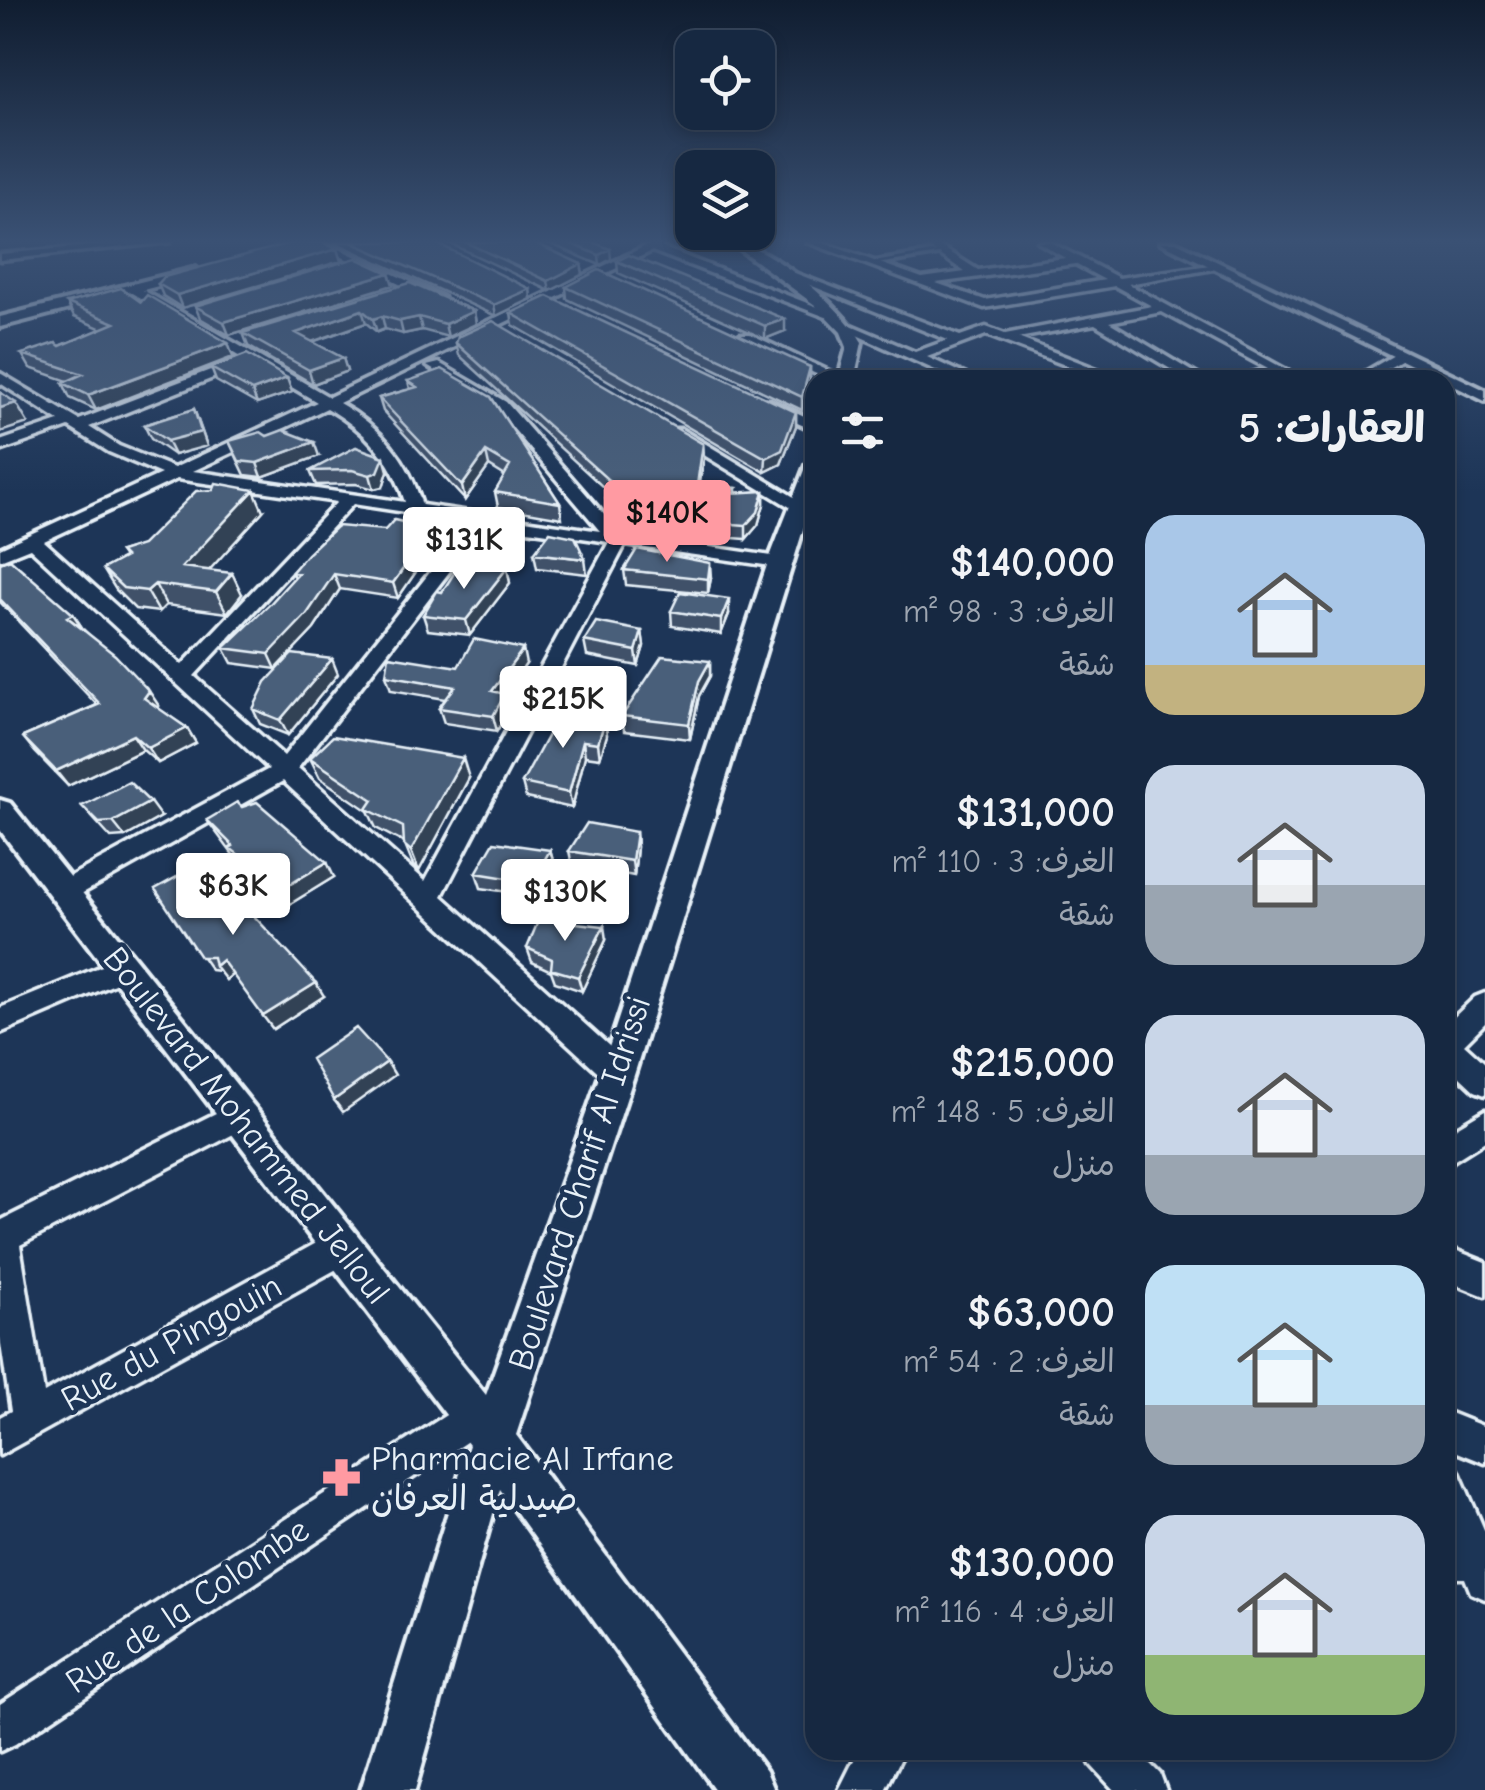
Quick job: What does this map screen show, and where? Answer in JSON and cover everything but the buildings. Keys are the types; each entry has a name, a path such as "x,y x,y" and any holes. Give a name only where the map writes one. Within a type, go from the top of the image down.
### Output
{"street":[{"path":"196,326 330,402 390,448 406,473 415,510"},
{"path":"0,555 492,326"},
{"path":"498,326 512,334"},
{"path":"844,326 947,370"},
{"path":"921,326 956,339"},
{"path":"1005,337 1068,326"},
{"path":"1106,326 1182,370"},
{"path":"1195,326 1277,370"},
{"path":"1337,326 1430,370"},
{"path":"847,328 855,352 847,370"},
{"path":"914,356 986,331 1092,370"},
{"path":"738,334 820,370"},
{"path":"227,344 246,338"},
{"path":"1377,370 1402,357"},
{"path":"0,446 75,423 251,358"},
{"path":"421,359 501,405 618,541"},
{"path":"0,377 114,448 172,474 779,562"},
{"path":"1455,382 1485,396"},
{"path":"744,393 805,422"},
{"path":"665,425 801,506"},
{"name":"Boulevard Charif Al Idrissi","path":"388,1790 483,1428 618,1072 779,562 805,494"},
{"path":"182,677 348,500"},
{"path":"63,892 285,770 480,520"},
{"path":"32,540 618,1072"},
{"path":"427,900 618,541"},
{"name":"Boulevard Mohammed Jelloul","path":"0,810 483,1428 746,1790"},
{"path":"0,1021 124,968"},
{"path":"1455,1034 1485,1005"},
{"path":"1455,1054 1485,1082"},
{"path":"15,1429 1,1237 238,1116"},
{"path":"1455,1144 1485,1124"},
{"name":"Rue du Pingouin","path":"15,1429 343,1248"},
{"path":"1455,1267 1485,1278"},
{"name":"Rue de la Colombe","path":"0,1729 483,1428"},
{"path":"1455,1433 1485,1445"},
{"path":"1455,1513 1473,1564"},
{"path":"862,1790 878,1760"},
{"path":"1116,1760 1144,1790"}],"place":[{"name":"Pharmacie Al Irfane صيدلية العرفان","path":"341,1478"}]}
